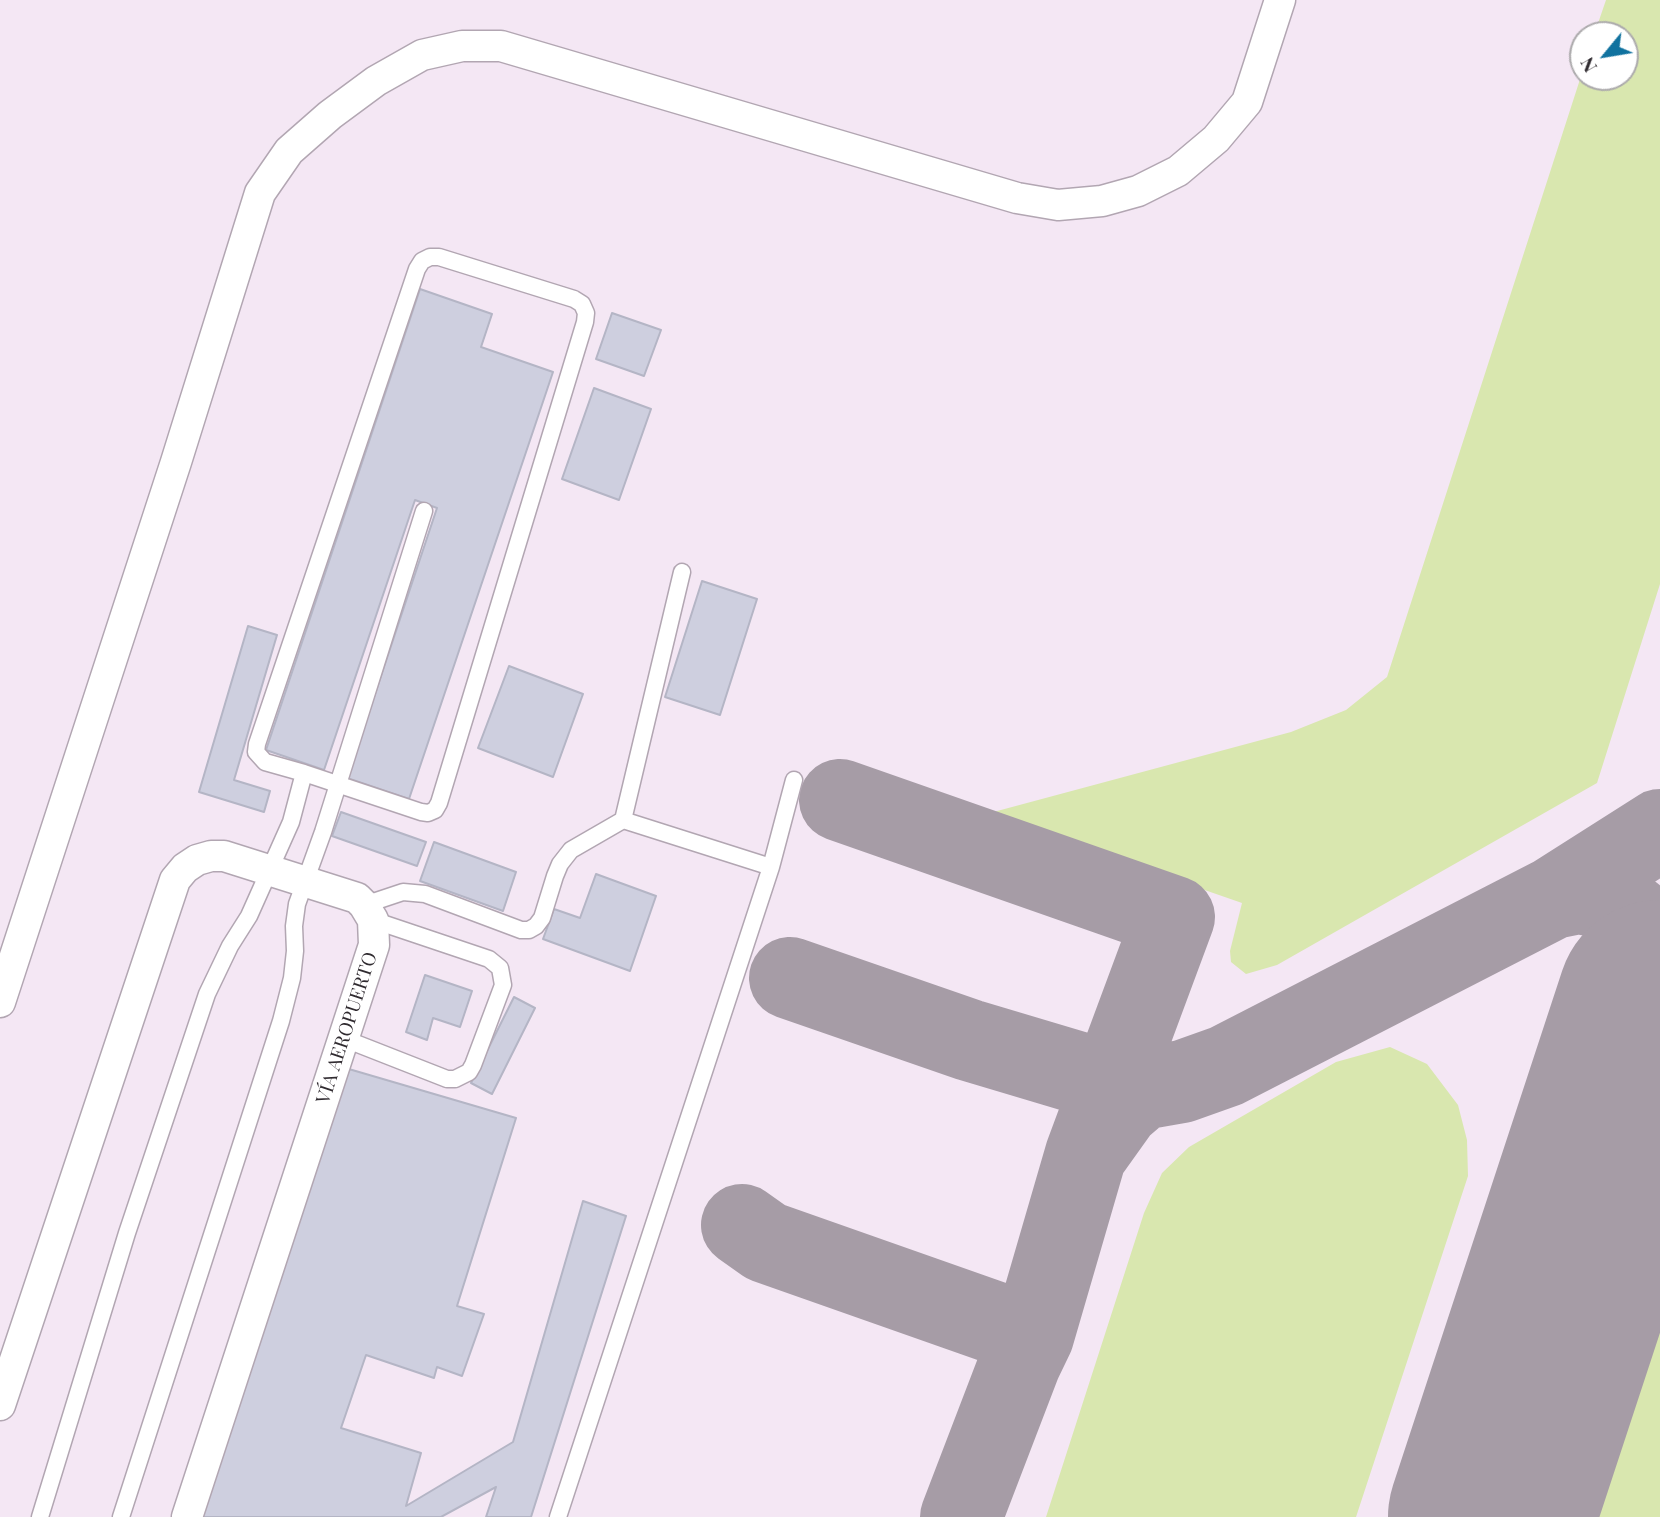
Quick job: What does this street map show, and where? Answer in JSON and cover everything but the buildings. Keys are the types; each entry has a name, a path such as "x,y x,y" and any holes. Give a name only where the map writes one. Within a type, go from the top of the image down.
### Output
{"street":[{"path":"0,1002 176,463 260,193 289,151 330,115 376,81 422,55 462,46 501,46 1017,198 1058,205 1102,201 1138,191 1178,171 1216,139 1247,102 1280,0"},
{"path":"0,1405 175,880 191,864 211,856 224,856 349,894 369,912"},
{"name":"VÍA AEROPUERTO","path":"187,1517 374,945 369,912"}],"lane":[{"path":"439,257 574,299 582,304 586,313 585,322 439,803 435,810 421,812 304,773 265,762 256,752 257,744 416,269 422,261 439,257"},
{"path":"121,1517 281,1021 292,978 295,951 293,926 297,904 424,511"},
{"path":"369,912 403,892 425,894 521,930 536,926 542,918 560,864 571,850 623,820 682,572"},
{"path":"40,1517 127,1233 206,994 230,946 249,916 291,822 304,773"},
{"path":"558,1517 771,867 794,780"},
{"path":"623,820 771,867"},
{"path":"345,1039 447,1079 463,1077 474,1065 503,985 500,968 489,958 369,912"}],"green space":[{"path":"1606,0 1660,0 1660,584 1597,783 1277,965 1246,974 1231,962 1230,951 1242,903 986,814 1291,732 1346,710 1387,677 1576,91 1639,91 1639,21 1599,21"},
{"path":"1390,1047 1427,1064 1458,1105 1467,1140 1468,1176 1356,1517 1046,1517 1144,1213 1162,1173 1189,1147 1336,1062"},
{"path":"1660,1298 1660,1517 1590,1517"}],"taxiway":[{"path":"840,800 1174,917 1086,1154 1033,1336 961,1517"},
{"path":"1090,1149 1120,1107 1141,1089 1181,1082 1226,1066 1553,898 1660,830"},
{"path":"1553,898 1578,893 1600,897 1619,905 1634,917 1646,934 1654,956 1659,976 1658,1008"},
{"path":"790,978 969,1040 1113,1083 1170,1082"},
{"path":"742,1225 766,1242 1033,1336"}],"runway":[{"path":"1491,1517 1660,1003"}]}
